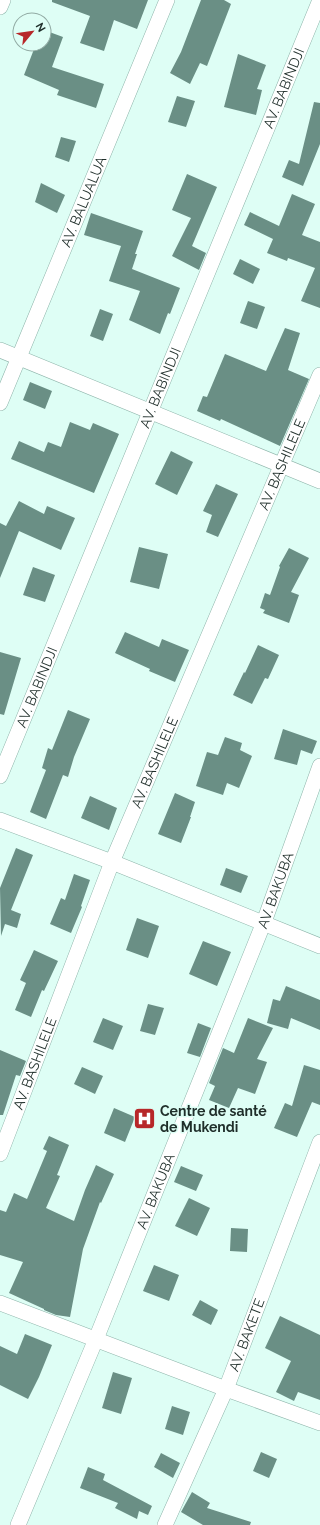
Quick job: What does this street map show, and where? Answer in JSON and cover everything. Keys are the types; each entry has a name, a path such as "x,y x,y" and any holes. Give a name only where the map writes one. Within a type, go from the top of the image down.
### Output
{"street":[{"path":"0,7 3,0"},
{"name":"AV. BALUALUA","path":"0,403 167,0"},
{"name":"AV. BABINDJI","path":"0,776 151,413 320,0"},
{"path":"0,350 151,413 320,480"},
{"name":"AV. BASHILELE","path":"0,1154 112,862 320,375"},
{"name":"AV. BAKUBA","path":"18,1525 96,1339 264,922 320,766"},
{"path":"0,820 112,862 264,922 320,946"},
{"name":"AV. BAKETE","path":"165,1525 226,1389 320,1142"},
{"path":"0,1303 320,1423"}],"building":[{"path":"52,0 148,0 137,29 114,20 104,51 80,43 90,16 52,2"},
{"path":"201,0 224,0 231,4 207,66 200,63 190,84 170,73 181,52"},
{"path":"52,33 63,37 52,67 104,84 96,108 57,95 59,90 24,75 33,52 52,52"},
{"path":"238,54 266,65 257,89 262,90 256,115 224,107"},
{"path":"177,96 195,101 186,127 168,122"},
{"path":"314,102 320,103 320,144 303,186 282,177 289,160 299,164"},
{"path":"61,137 76,141 69,162 55,157"},
{"path":"187,174 217,187 192,246 206,253 199,270 172,256 191,218 172,210"},
{"path":"41,183 65,195 57,213 35,202"},
{"path":"292,194 315,204 302,235 320,242 320,308 301,301 315,268 288,258 287,261 267,253 273,239 244,225 250,212 279,226"},
{"path":"91,213 143,231 135,254 137,254 132,269 180,288 160,334 129,320 140,291 109,281 121,246 84,235"},
{"path":"240,259 260,269 253,284 233,274"},
{"path":"248,301 265,307 257,329 240,323"},
{"path":"100,309 113,314 103,341 90,336"},
{"path":"285,328 300,333 288,370 309,379 280,446 221,419 220,421 197,411 203,396 207,397 225,354 266,371"},
{"path":"30,382 52,391 45,409 23,400"},
{"path":"70,422 90,430 93,423 119,434 94,493 11,459 19,441 44,452 48,442 61,447"},
{"path":"171,451 193,462 177,495 155,484"},
{"path":"216,484 238,494 218,537 206,532 212,515 203,511"},
{"path":"19,501 44,514 47,506 75,518 61,550 19,531 0,578 0,523 6,526"},
{"path":"139,547 168,554 159,589 130,582"},
{"path":"289,548 309,558 291,592 299,595 289,623 263,613 265,610 260,608 265,593 270,595 280,567 279,566"},
{"path":"33,567 55,575 45,602 23,595"},
{"path":"125,632 159,647 162,639 189,650 175,682 149,671 150,669 115,653"},
{"path":"258,645 279,655 268,679 265,678 252,704 233,695"},
{"path":"0,652 21,658 4,715 0,714"},
{"path":"68,710 90,719 74,757 68,777 63,775 46,819 30,812 46,770 42,768 48,748 52,750"},
{"path":"283,729 317,741 312,754 301,750 297,765 274,759"},
{"path":"225,737 242,743 240,750 252,756 239,788 227,783 223,795 196,786 207,752 218,755"},
{"path":"175,793 195,802 181,843 158,834"},
{"path":"90,796 117,808 109,830 81,818"},
{"path":"16,848 33,855 11,910 21,914 17,928 5,924 1,936 0,888"},
{"path":"226,868 248,876 241,893 220,885"},
{"path":"74,874 90,880 81,906 82,907 71,933 50,924 61,898 65,900"},
{"path":"137,918 159,926 148,958 126,950"},
{"path":"203,941 231,952 217,986 189,974"},
{"path":"34,950 58,961 44,991 42,990 31,1017 15,1010 26,983 20,980"},
{"path":"286,986 320,1000 320,1030 291,1018 288,1029 267,1023 273,999 280,1001"},
{"path":"148,1004 164,1008 155,1035 140,1031"},
{"path":"103,1018 123,1026 113,1050 93,1042"},
{"path":"248,1018 273,1028 257,1059 267,1062 255,1094 238,1088 229,1108 209,1100 215,1086 209,1083 223,1048 234,1053"},
{"path":"198,1023 211,1028 200,1057 187,1053"},
{"path":"0,1050 26,1061 20,1076 16,1075 3,1115 0,1115"},
{"path":"304,1065 320,1070 320,1105 312,1102 297,1137 274,1128 285,1103 292,1106"},
{"path":"82,1067 103,1076 95,1094 74,1084"},
{"path":"114,1108 135,1117 125,1142 104,1133"},
{"path":"49,1136 69,1145 57,1175 60,1176 46,1208 74,1221 96,1165 114,1174 101,1203 100,1202 83,1249 70,1317 56,1315 9,1293 23,1262 0,1255 0,1210 6,1212 14,1193 27,1199 47,1151 43,1149"},
{"path":"181,1166 203,1175 196,1191 174,1182"},
{"path":"189,1198 210,1208 197,1236 175,1226"},
{"path":"231,1228 248,1229 247,1252 230,1251"},
{"path":"154,1265 179,1275 169,1301 143,1291"},
{"path":"200,1300 218,1310 211,1325 192,1315"},
{"path":"280,1316 320,1335 320,1400 298,1392 294,1401 276,1392 291,1361 265,1348"},
{"path":"25,1334 52,1345 28,1399 0,1385 0,1346 17,1354"},
{"path":"113,1372 132,1378 121,1414 102,1408"},
{"path":"172,1406 190,1412 183,1435 165,1429"},
{"path":"261,1452 277,1459 269,1478 253,1471"},
{"path":"161,1453 180,1463 173,1478 154,1467"},
{"path":"88,1467 105,1474 103,1480 152,1506 148,1515 139,1511 137,1519 115,1508 118,1503 80,1488"},
{"path":"192,1492 210,1503 207,1508 251,1522 250,1525 203,1525 181,1512"}],"place":[{"name":"Centre de santé de Mukendi","path":"145,1119"}]}
